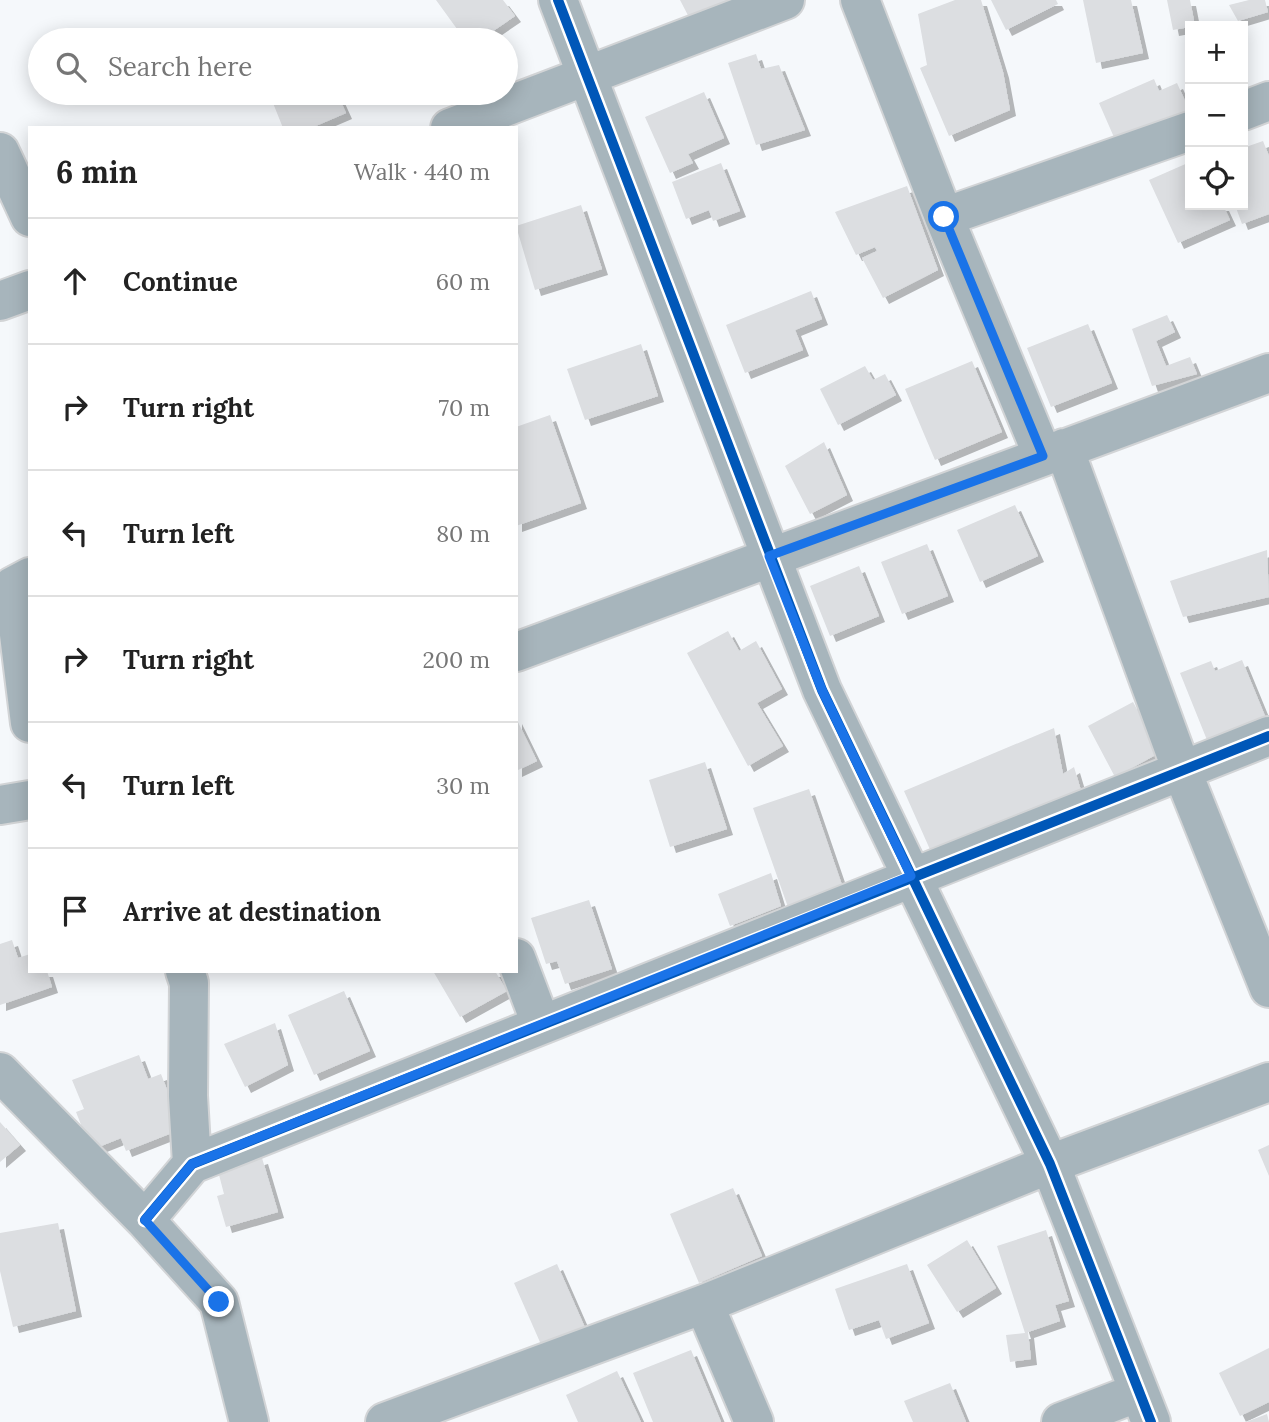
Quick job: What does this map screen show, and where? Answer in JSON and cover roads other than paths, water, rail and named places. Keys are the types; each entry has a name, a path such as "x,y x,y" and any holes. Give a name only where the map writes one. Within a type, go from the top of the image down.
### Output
{"street":[{"path":"558,0 822,690 1050,1164 1145,1407 1061,1422"},
{"path":"518,102 785,0"},
{"path":"860,0 944,217 1053,452 1269,988"},
{"path":"1248,109 1269,101"},
{"path":"455,126 510,105"},
{"path":"944,217 1185,133"},
{"path":"0,152 28,213"},
{"path":"0,302 28,291"},
{"path":"519,642 769,556 1269,373"},
{"path":"28,579 13,586 28,707"},
{"path":"145,1220 192,1164 911,876 1269,736"},
{"path":"0,805 28,800"},
{"path":"518,963 541,1024"},
{"path":"186,973 188,982 188,1096 192,1164"},
{"path":"0,1072 145,1220 219,1302 250,1422"},
{"path":"385,1422 704,1304 1050,1164 1269,1082"},
{"path":"704,1304 754,1422"}]}
